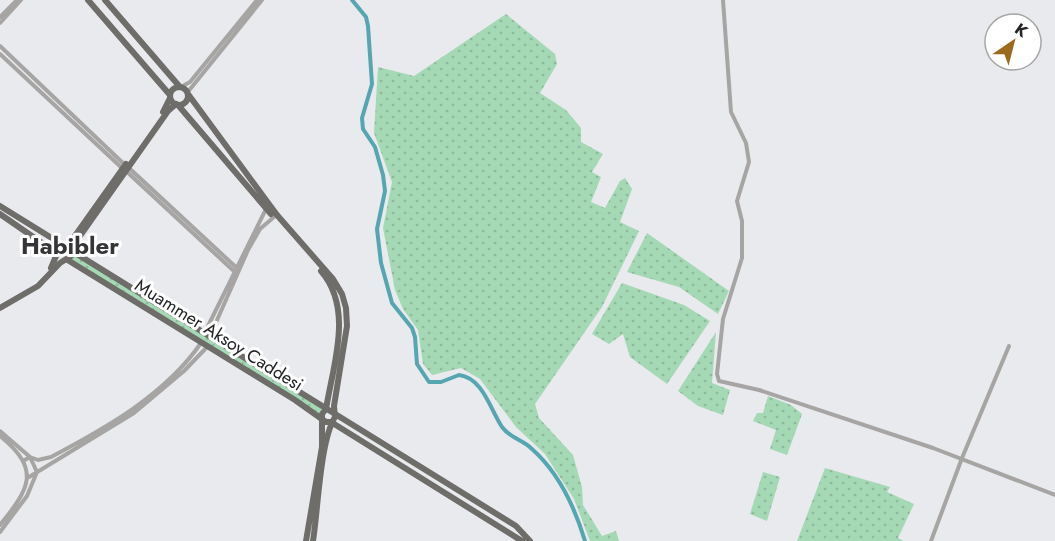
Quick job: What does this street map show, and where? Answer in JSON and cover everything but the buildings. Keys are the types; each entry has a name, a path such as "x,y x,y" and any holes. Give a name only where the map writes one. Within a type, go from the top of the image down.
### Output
{"main road":[{"path":"88,0 324,275 336,296 340,319 326,410 322,414 322,447 306,541"},
{"path":"105,0 188,94 277,215 333,279 342,294 347,326 335,417 331,422 313,541"},
{"path":"126,168 170,97 172,90 180,87"},
{"path":"0,307 38,286 66,259 68,248 168,111 177,104 185,103 188,94"},
{"name":"Muammer Aksoy Caddesi","path":"0,206 326,410"},
{"path":"0,214 58,255"},
{"path":"0,307 34,285 54,264 58,249 68,248"},
{"name":"Muammer Aksoy Caddesi","path":"58,255 205,344 323,420"},
{"path":"326,410 516,526 530,541"},
{"path":"323,420 331,422 521,540"}],"street":[{"path":"0,17 19,0"},
{"path":"0,23 19,0"},
{"path":"180,87 190,82 257,0"},
{"path":"188,94 192,85 262,0"},
{"path":"723,0 731,112 746,143 749,162 737,201 742,221 742,258 723,319 718,381 759,390 962,458 1055,495"},
{"path":"0,46 126,168"},
{"path":"0,54 237,271"},
{"path":"202,331 207,328 237,271 264,218 266,208"},
{"path":"210,336 237,271 260,229 274,217"},
{"path":"0,525 22,497 29,477 112,429 147,400 205,344"},
{"path":"931,541 962,458 1009,346"},
{"path":"0,431 30,457 38,460 51,457 111,424 147,400"},
{"path":"0,436 23,461 29,477"},
{"path":"23,461 30,457"},
{"path":"0,532 27,496 37,472 30,457"}],"green space":[{"path":"506,14 555,54 557,64 540,93 566,110 581,128 581,142 603,154 592,172 601,177 591,202 605,208 620,181 625,178 632,189 620,222 639,231 602,307 535,404 539,418 573,455 582,487 583,505 602,536 616,531 619,541 590,541 574,499 545,454 516,427 480,379 461,368 432,375 423,364 418,330 403,309 395,290 383,228 392,182 374,133 378,67 414,76"},
{"path":"647,233 729,291 718,314 679,287 627,272"},
{"path":"74,253 322,408 320,414 71,259"},
{"path":"622,283 684,305 710,321 667,384 630,357 623,334 609,344 592,334"},
{"path":"716,332 712,383 730,390 723,415 698,406 678,391"},
{"path":"768,396 791,405 802,414 787,455 770,449 776,430 753,421 757,413 763,413"},
{"path":"825,468 890,487 887,492 914,504 898,538 904,541 797,541"},
{"path":"763,472 780,477 767,521 750,514"}],"waterway":[{"path":"352,0 366,17 368,26 372,84 362,118 363,129 375,147 383,175 385,191 377,229 381,263 392,303 412,328 417,364 429,382 441,382 459,375 467,377 480,388 505,431 528,446 550,468 571,503 585,541"}],"district":[{"name":"Habibler","path":"70,246"}]}
